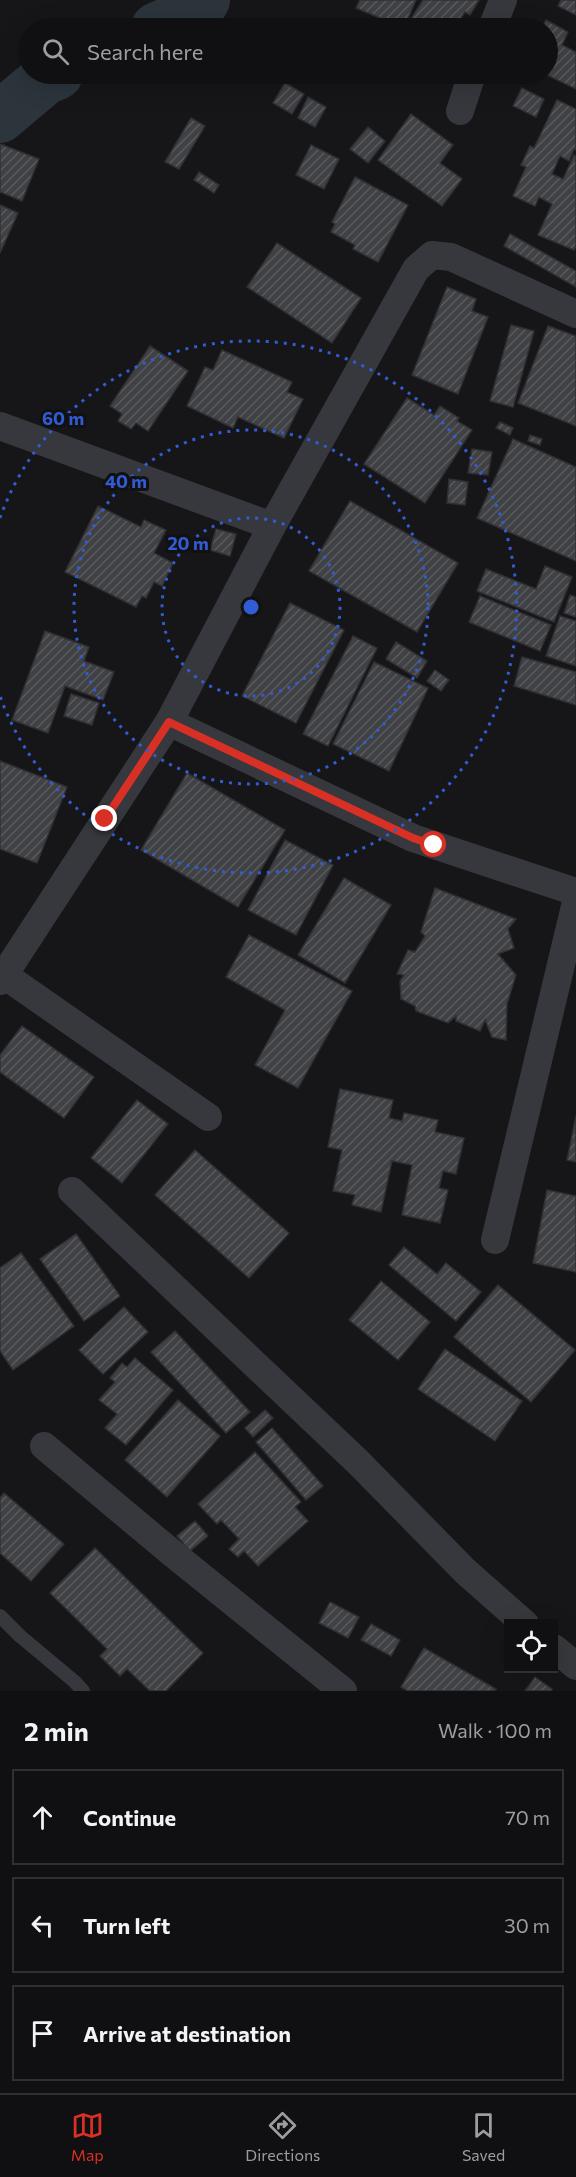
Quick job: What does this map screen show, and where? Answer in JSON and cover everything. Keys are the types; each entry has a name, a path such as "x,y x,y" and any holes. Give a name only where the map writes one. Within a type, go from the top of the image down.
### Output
{"street":[{"path":"496,18 503,0"},
{"path":"460,111 469,84"},
{"path":"208,1117 2,978 169,722 272,526 416,270 432,255 451,257 576,314"},
{"path":"0,426 272,526"},
{"path":"169,722 413,838 576,892"},
{"path":"495,1240 576,902"},
{"path":"72,1191 358,1462 465,1571 520,1619"},
{"path":"44,1446 343,1691"},
{"path":"558,1651 576,1666"}],"lane":[{"path":"0,1616 83,1691"}],"building":[{"path":"360,0 416,0 408,18 380,18 356,8"},
{"path":"423,0 479,0 470,15 465,12 461,18 411,18"},
{"path":"561,0 576,0 576,15 558,6"},
{"path":"558,27 568,32 562,45 576,52 576,89 558,80"},
{"path":"284,84 304,94 292,114 273,103"},
{"path":"522,88 544,99 536,117 513,106"},
{"path":"308,97 326,107 315,127 298,118"},
{"path":"557,100 576,109 576,150 574,149 569,161 560,156 552,174 563,179 574,155 576,156 576,246 574,250 538,235 552,204 539,197 535,206 513,196 526,167 521,165 530,146 534,148"},
{"path":"411,114 453,145 440,163 462,179 442,206 378,160"},
{"path":"191,118 205,126 179,169 165,162"},
{"path":"368,127 385,141 368,163 350,149"},
{"path":"0,144 39,159 22,201 0,192"},
{"path":"311,145 339,159 324,189 296,175"},
{"path":"199,172 219,185 214,193 194,180"},
{"path":"355,177 408,205 378,262 353,249 355,245 331,232 335,224 332,222"},
{"path":"0,205 18,213 0,253"},
{"path":"510,234 576,271 576,287 504,246"},
{"path":"277,243 361,298 332,343 247,287"},
{"path":"447,287 476,299 472,311 488,317 458,394 412,375"},
{"path":"511,325 534,331 513,407 490,401"},
{"path":"548,326 576,336 576,426 518,403"},
{"path":"150,346 188,371 148,431 136,423 131,429 118,421 122,414 110,406"},
{"path":"222,350 292,382 287,392 303,399 284,438 238,417 233,428 187,406 205,367 213,370"},
{"path":"407,398 434,415 440,406 472,430 425,503 364,464"},
{"path":"500,422 513,428 510,435 496,428"},
{"path":"530,435 542,439 540,445 528,441"},
{"path":"513,439 576,467 576,561 477,518"},
{"path":"472,449 492,452 488,475 468,473"},
{"path":"449,479 468,482 465,505 447,503"},
{"path":"350,501 458,563 417,632 309,571"},
{"path":"98,506 141,527 144,520 166,530 154,553 173,563 162,586 154,582 146,598 142,596 136,607 65,572"},
{"path":"216,529 236,534 230,556 210,550"},
{"path":"545,566 572,577 554,622 477,591 486,569 536,589"},
{"path":"570,595 576,597 576,617 564,613"},
{"path":"480,596 551,625 540,651 469,622"},
{"path":"290,603 344,630 296,723 242,696"},
{"path":"560,616 576,621 576,666 546,656"},
{"path":"45,631 89,647 84,661 114,672 103,700 65,686 48,733 12,720"},
{"path":"353,636 377,648 328,746 303,734"},
{"path":"396,642 427,661 417,678 386,659"},
{"path":"522,657 576,672 576,705 514,686"},
{"path":"374,662 428,688 389,771 333,744"},
{"path":"435,670 449,680 441,691 427,681"},
{"path":"71,694 99,703 92,725 64,716"},
{"path":"0,761 67,787 37,863 0,849"},
{"path":"187,773 285,830 238,907 141,850"},
{"path":"285,840 333,865 296,935 248,910"},
{"path":"344,878 391,905 345,983 298,955"},
{"path":"435,888 516,919 508,929 514,948 498,954 516,975 507,1004 506,1040 492,1037 485,1020 480,1031 456,1021 456,1016 448,1023 416,1011 415,1006 401,999 400,981 404,975 397,974 408,950 415,952 425,936 421,932"},
{"path":"249,935 352,991 298,1088 255,1065 285,1010 226,977"},
{"path":"22,1026 94,1077 64,1118 0,1072 0,1055"},
{"path":"340,1089 393,1100 389,1118 402,1121 404,1113 438,1120 435,1132 464,1138 456,1174 443,1171 439,1188 448,1190 440,1223 402,1215 412,1165 392,1161 381,1212 352,1205 355,1195 333,1191 342,1150 328,1147"},
{"path":"137,1100 168,1124 122,1183 91,1158"},
{"path":"576,1116 576,1162 567,1160"},
{"path":"195,1150 289,1233 249,1278 155,1195"},
{"path":"547,1190 576,1196 576,1272 533,1263"},
{"path":"76,1234 120,1296 84,1321 40,1259"},
{"path":"404,1247 437,1274 446,1263 481,1292 456,1321 389,1265"},
{"path":"21,1253 74,1326 13,1370 0,1351 0,1268"},
{"path":"381,1281 430,1322 398,1360 349,1320"},
{"path":"498,1285 575,1350 531,1402 454,1337"},
{"path":"124,1307 148,1332 103,1374 79,1350"},
{"path":"175,1331 250,1412 226,1433 151,1352"},
{"path":"445,1349 522,1401 495,1441 418,1389"},
{"path":"135,1358 173,1390 126,1445 105,1428 117,1414 99,1400 115,1382 110,1378 122,1363 127,1367"},
{"path":"178,1400 220,1436 167,1497 125,1460"},
{"path":"265,1410 273,1418 253,1437 245,1428"},
{"path":"272,1428 323,1486 306,1500 256,1442"},
{"path":"255,1452 301,1502 295,1507 308,1521 258,1566 244,1551 238,1557 229,1549 239,1539 221,1520 217,1524 198,1504"},
{"path":"4,1493 64,1544 31,1581 0,1553 0,1498"},
{"path":"195,1521 208,1536 190,1551 177,1536"},
{"path":"95,1548 203,1653 166,1691 150,1691 127,1669 120,1676 100,1656 107,1649 50,1593"},
{"path":"330,1602 359,1617 348,1638 319,1623"},
{"path":"371,1624 400,1640 391,1656 361,1640"},
{"path":"424,1648 496,1689 494,1691 408,1691 401,1687"},
{"path":"535,1677 552,1689 551,1691 525,1691"}],"waterway":[{"path":"181,18 197,11 204,0"},
{"path":"0,117 39,84"}],"route":[{"path":"105,819 169,722 413,838 434,845"}]}
